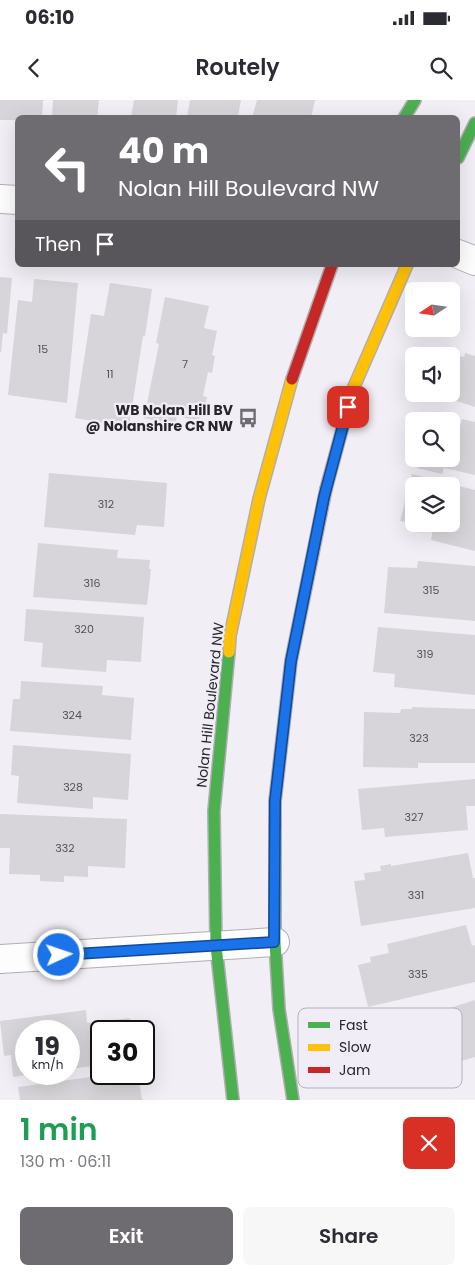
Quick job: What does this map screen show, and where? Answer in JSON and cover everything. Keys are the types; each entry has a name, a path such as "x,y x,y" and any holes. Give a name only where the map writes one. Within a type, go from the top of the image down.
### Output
{"street":[{"path":"406,115 415,100"},
{"path":"460,154 475,123"},
{"path":"0,199 15,200"},
{"path":"460,255 475,261"},
{"name":"Nolan Hill Boulevard NW","path":"233,1100 216,946 214,811 230,636 261,490 296,362 331,267"},
{"path":"293,1100 279,1009 274,942 275,801 291,661 324,497 353,389 406,267"},
{"path":"0,959 274,942"}],"building":[{"path":"0,100 43,100 42,115 15,115 15,120 0,120"},
{"path":"53,100 99,100 97,115 52,115"},
{"path":"134,100 178,100 176,115 132,115"},
{"path":"190,100 241,100 238,115 188,115"},
{"path":"257,100 315,100 312,115 253,115"},
{"path":"0,277 12,278 7,334 3,333 1,352 0,352"},
{"path":"34,279 78,283 67,403 8,395 18,300 32,302"},
{"path":"110,283 152,289 129,427 75,418 91,314 104,316"},
{"path":"165,297 209,306 204,328 217,331 212,355 215,356 212,373 208,372 203,396 207,397 204,412 201,411 199,421 177,416 175,425 144,418 159,344 156,343"},
{"path":"465,353 475,356 475,407 460,402 460,356 464,357"},
{"path":"462,419 475,422 475,475 444,468 442,474 417,468 460,467 460,425"},
{"path":"49,473 167,483 164,527 137,525 135,535 44,527"},
{"path":"412,474 424,477 411,477"},
{"path":"460,486 475,490 475,551 431,540 432,532 460,532"},
{"path":"405,501 405,522 400,521"},
{"path":"38,543 118,550 117,558 150,560 149,569 151,569 147,605 33,597"},
{"path":"418,561 475,566 475,621 384,613 388,567 417,568"},
{"path":"26,609 144,617 141,662 107,660 106,672 41,667 43,643 24,641"},
{"path":"378,627 475,635 475,695 394,687 395,674 373,672"},
{"path":"21,681 103,686 102,695 134,698 131,740 10,731 13,699 20,699"},
{"path":"412,707 475,709 475,763 418,763 418,768 363,767 364,712 400,713 401,709 412,709"},
{"path":"13,745 131,754 128,800 93,797 93,809 17,803 19,776 11,775"},
{"path":"475,779 475,806 466,806 468,830 385,837 384,828 362,830 358,789"},
{"path":"0,814 127,819 125,868 88,866 88,877 64,876 64,882 40,881 40,875 9,874 10,848 0,848"},
{"path":"468,853 473,878 475,878 475,908 361,926 354,881 365,880 364,873 381,871 380,866 391,864 391,866"},
{"path":"466,925 472,946 475,945 475,982 368,1007 358,965 371,962 370,957 389,953 387,944"},
{"path":"475,1000 475,1057 462,1061 462,1008 450,1008"},
{"path":"86,1010 87,1023 90,1023 90,1066 80,1068 80,1020 15,1020 15,1077 13,1077 11,1055 4,1056 0,1021"},
{"path":"130,1018 130,1020 113,1020"},
{"path":"90,1077 90,1085 140,1085 142,1100 20,1100 18,1087 32,1085 80,1085 80,1078"}],"traffic: fast":[{"path":"406,115 415,100"},
{"path":"460,154 475,123"},
{"path":"229,652 214,811 216,946 233,1100"},
{"path":"275,826 275,942 279,1009 293,1100"}],"traffic: slow":[{"path":"326,489 353,389 406,267"},
{"path":"229,652 230,636 259,499 292,379"}],"traffic: jam":[{"path":"292,379 331,267"},
{"path":"275,826 275,801 291,661 326,489"}],"place":[{"name":"WB Nolan Hill BV @ Nolanshire CR NW","path":"248,418"}],"route":[{"path":"59,955 274,942 275,801 291,661 324,497 348,407"}]}
